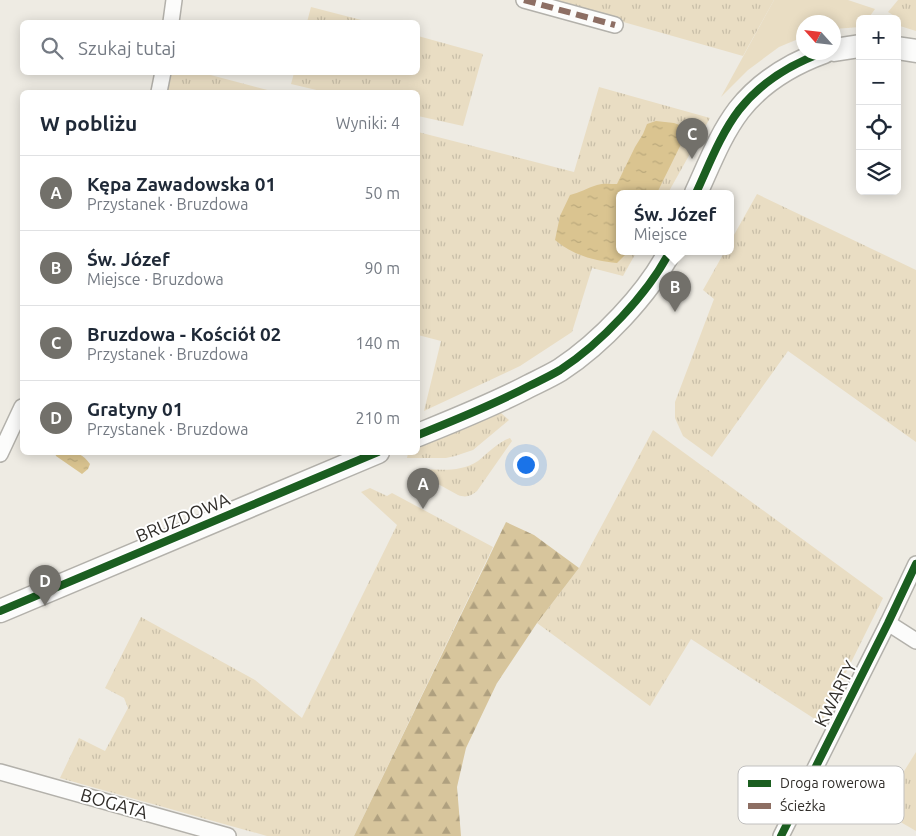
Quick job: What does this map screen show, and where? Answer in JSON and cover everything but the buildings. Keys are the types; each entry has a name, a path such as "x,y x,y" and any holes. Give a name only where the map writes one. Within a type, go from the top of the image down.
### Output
{"street":[{"path":"171,20 174,0"},
{"path":"524,0 615,25"},
{"path":"841,49 856,47"},
{"path":"901,49 916,51"},
{"path":"697,190 724,134 739,111 755,93 772,79 788,67 804,60"},
{"path":"159,90 162,75"},
{"path":"420,435 508,397 559,370 600,338 627,312 646,288 667,255"},
{"path":"0,454 20,411"},
{"name":"BRUZDOWA","path":"0,611 371,455"},
{"name":"KWARTY","path":"816,766 916,564"},
{"path":"888,623 916,641"},
{"name":"BOGATA","path":"0,772 228,836"},
{"name":"KWARTY","path":"781,836 787,824"}],"green space":[{"path":"546,0 774,0 743,56"},
{"path":"774,0 848,0 875,9 871,15 856,15 856,27 841,28 841,15 796,15 796,40 779,47 748,70 721,97"},
{"path":"898,0 916,0 916,31 901,26 901,15 893,15 888,12"},
{"path":"311,7 361,20 308,20"},
{"path":"420,37 483,54 463,126 420,116 420,90 316,90 291,84 293,75 420,75"},
{"path":"170,75 211,75 267,90 167,90"},
{"path":"599,87 710,118 670,190 616,190 616,255 635,255 623,276 592,268 572,332 520,366 424,411 441,341 420,336 420,133 574,172"},
{"path":"757,194 916,270 916,442 788,351 712,457 683,436 675,418 675,402 714,299 703,290 723,255 734,255 734,235"},
{"path":"493,413 501,413 509,420 473,450 455,456 446,458 407,458 408,455 420,455 420,443"},
{"path":"653,430 883,598 821,723 691,639 650,706 537,623 579,568"},
{"path":"510,438 512,441 477,491 470,495 458,495 418,473 423,469 451,470 472,465 497,445"},
{"path":"370,488 387,496 392,493 493,547 354,836 267,836 60,778 79,738 105,751 128,708 124,698 105,688 141,617 255,680 302,718 397,525 361,492"},
{"path":"506,522 534,535 579,568 537,623 497,683 466,748 457,787 461,836 354,836"},
{"path":"916,752 916,831 904,824 904,771"}],"water":[{"path":"656,121 674,123 685,127 685,136 658,190 616,190 616,255 625,255 617,263 600,261 569,250 555,240 560,216 570,195 599,184 617,184 647,124"},
{"path":"81,455 90,464 88,469 82,474 56,456"}],"marked path":[{"path":"524,0 615,25"}],"cycle path":[{"path":"697,190 715,150 739,110 757,91 777,75 805,60"},
{"path":"420,434 515,393 556,372 575,359 622,317 649,284 668,255"},
{"path":"0,611 371,455"},
{"path":"816,766 916,564"},
{"path":"781,836 787,824"}],"place":[{"name":"Bruzdowa - Kościół 02","path":"692,159"},
{"name":"Św. Józef","path":"675,312"},
{"name":"Kępa Zawadowska 01","path":"423,509"},
{"name":"Gratyny 01","path":"45,606"}]}
